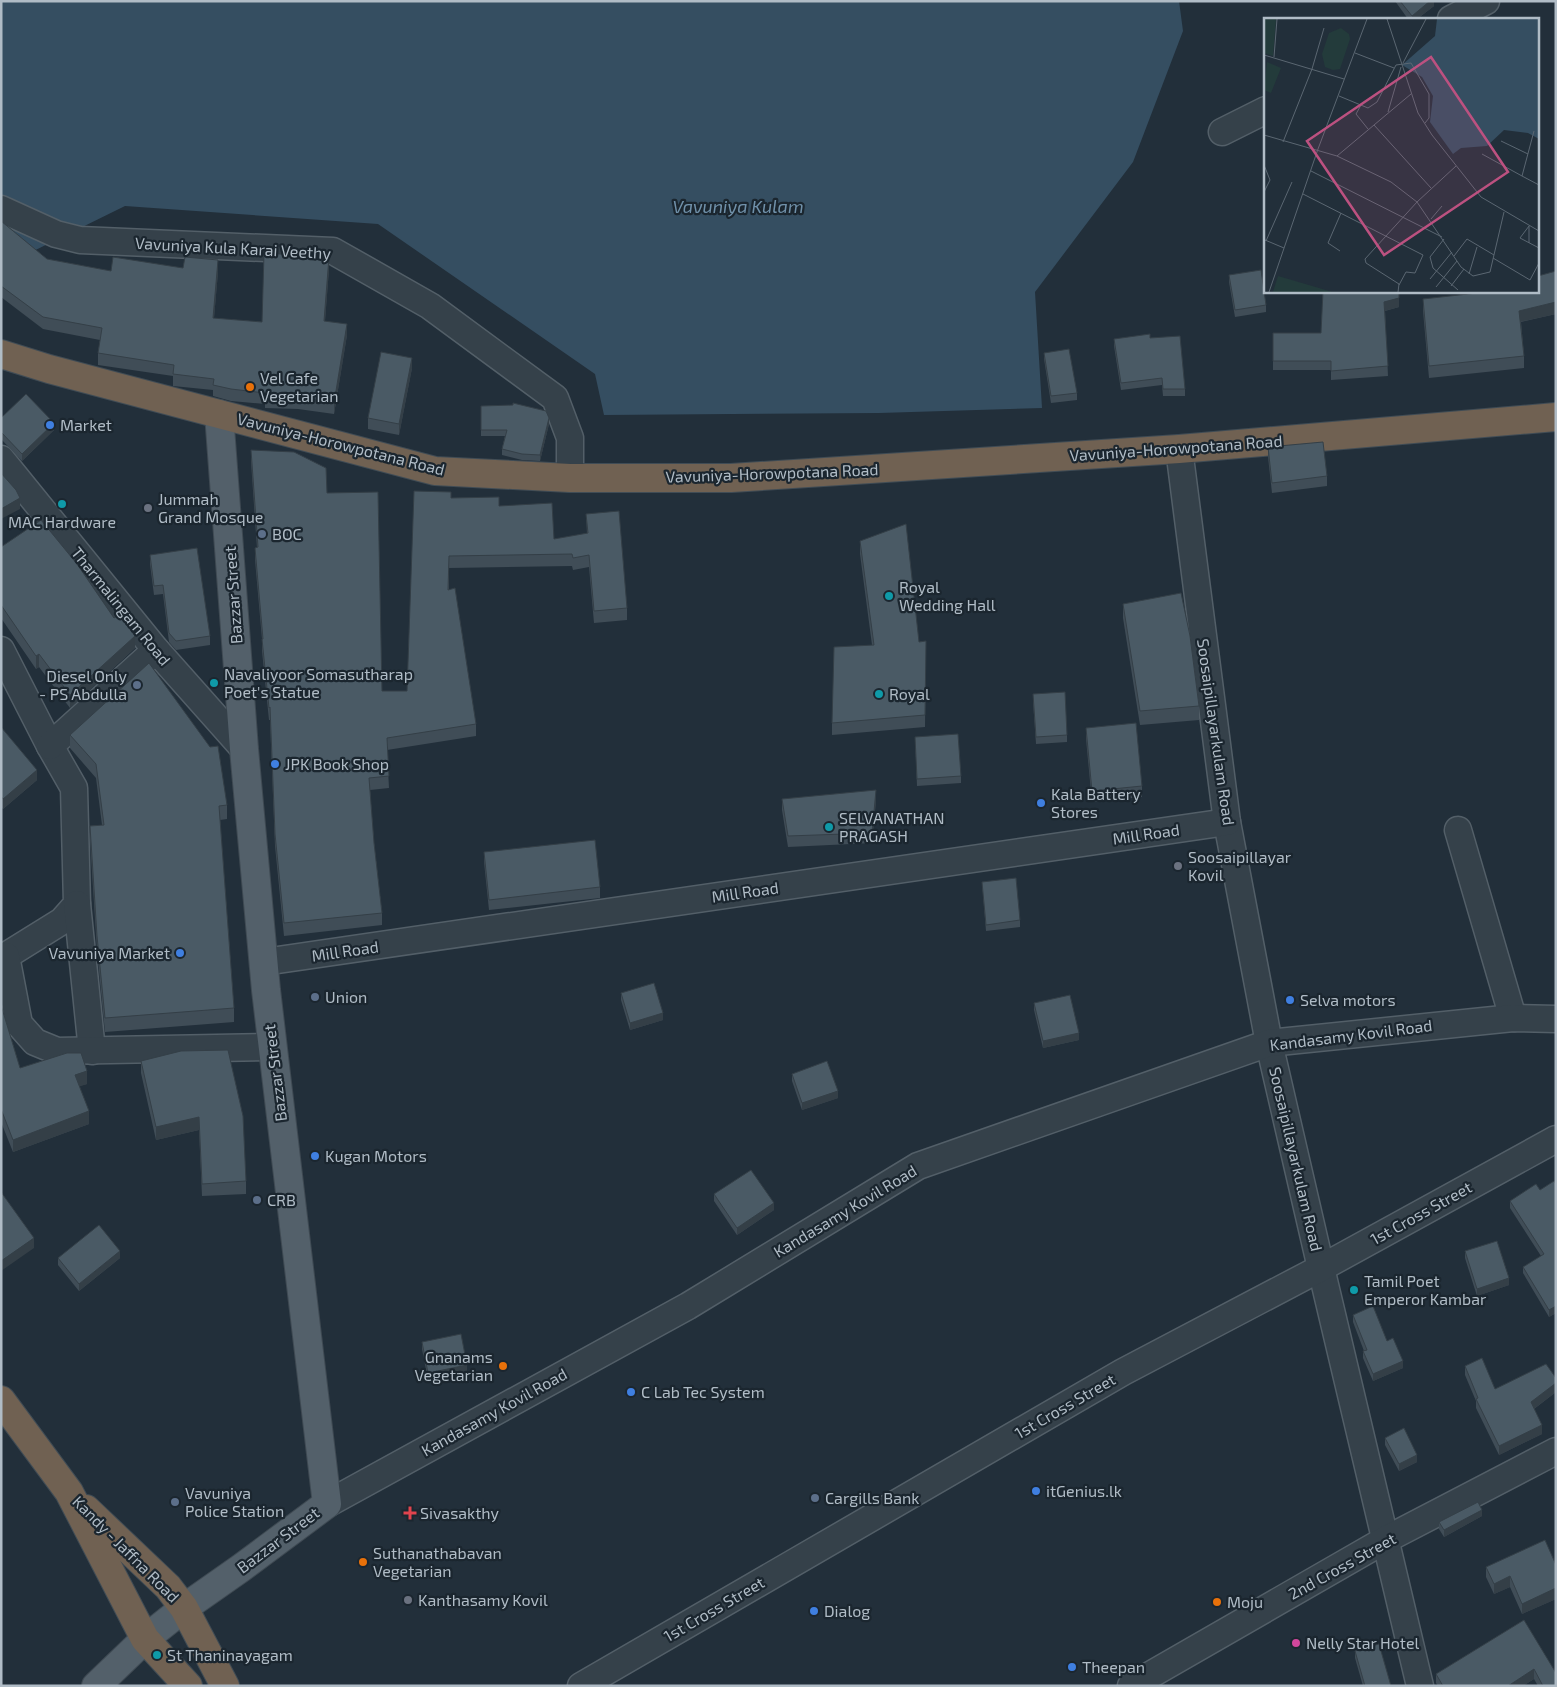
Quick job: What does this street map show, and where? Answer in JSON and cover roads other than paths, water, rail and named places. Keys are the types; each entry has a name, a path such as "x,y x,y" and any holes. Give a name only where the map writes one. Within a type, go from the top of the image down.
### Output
{"highway":[{"name":"Vavuniya-Horowpotana Road","path":"1,354 49,369 435,471 570,478 731,478 1179,449 1556,417"},
{"name":"Kandy - Jaffna Road","path":"1,1400 69,1492 145,1639 188,1686"},
{"name":"Kandy - Jaffna Road","path":"69,1492 168,1587 184,1608 224,1686"}],"main road":[{"name":"Bazzar Street","path":"96,1686 145,1639 184,1608 327,1504 272,1047 244,749 219,414"}],"street":[{"path":"1452,18 1486,1"},
{"path":"1222,132 1264,111"},
{"name":"Vavuniya Kula Karai Veethy","path":"1,209 56,234 80,240 333,251 430,306 555,398 570,438 570,478"},
{"name":"Soosaipillayarkulam Road","path":"1179,449 1227,822 1269,1043 1420,1686"},
{"name":"Tharmalingam Road","path":"1,459 156,650 244,749"},
{"path":"1,650 50,746 74,788 77,904 92,1051"},
{"path":"50,746 156,650"},
{"name":"Mill Road","path":"264,962 1227,822"},
{"path":"1458,830 1513,1018"},
{"path":"77,904 62,921 4,958 19,1024 35,1042 57,1051 272,1047"},
{"name":"Kandasamy Kovil Road","path":"327,1504 688,1306 918,1166 1269,1043 1513,1018 1556,1019"},
{"name":"1st Cross Street","path":"581,1686 1123,1372 1321,1268 1556,1139"},
{"name":"2nd Cross Street","path":"1131,1686 1385,1540 1556,1451"}],"water":[{"name":"Vavuniya Kulam","path":"1,1 1179,1 1183,31 1133,162 1035,292 1042,408 879,413 604,415 595,374 378,224 125,206 1,267"}],"place":[{"name":"Vel Cafe Vegetarian","path":"250,387"},
{"name":"Market","path":"50,425"},
{"name":"MAC Hardware","path":"62,504"},
{"name":"Jummah Grand Mosque","path":"148,508"},
{"name":"BOC","path":"262,534"},
{"name":"Royal Wedding Hall","path":"889,596"},
{"name":"Navaliyoor Somasutharap Poet's Statue","path":"214,683"},
{"name":"Diesel Only - PS Abdulla","path":"137,685"},
{"name":"Royal","path":"879,694"},
{"name":"JPK Book Shop","path":"275,764"},
{"name":"Kala Battery Stores","path":"1041,803"},
{"name":"SELVANATHAN PRAGASH","path":"829,827"},
{"name":"Soosaipillayar Kovil","path":"1178,866"},
{"name":"Vavuniya Market","path":"180,953"},
{"name":"Union","path":"315,997"},
{"name":"Selva motors","path":"1290,1000"},
{"name":"Kugan Motors","path":"315,1156"},
{"name":"CRB","path":"257,1200"},
{"name":"Tamil Poet Emperor Kambar","path":"1354,1290"},
{"name":"Gnanams Vegetarian","path":"503,1366"},
{"name":"C Lab Tec System","path":"631,1392"},
{"name":"itGenius.lk","path":"1036,1491"},
{"name":"Cargills Bank","path":"815,1498"},
{"name":"Vavuniya Police Station","path":"175,1502"},
{"name":"Sivasakthy","path":"410,1513"},
{"name":"Suthanathabavan Vegetarian","path":"363,1562"},
{"name":"Kanthasamy Kovil","path":"408,1600"},
{"name":"Moju","path":"1217,1602"},
{"name":"Dialog","path":"814,1611"},
{"name":"Nelly Star Hotel","path":"1296,1643"},
{"name":"St Thaninayagam","path":"157,1655"},
{"name":"Theepan","path":"1072,1667"}]}
